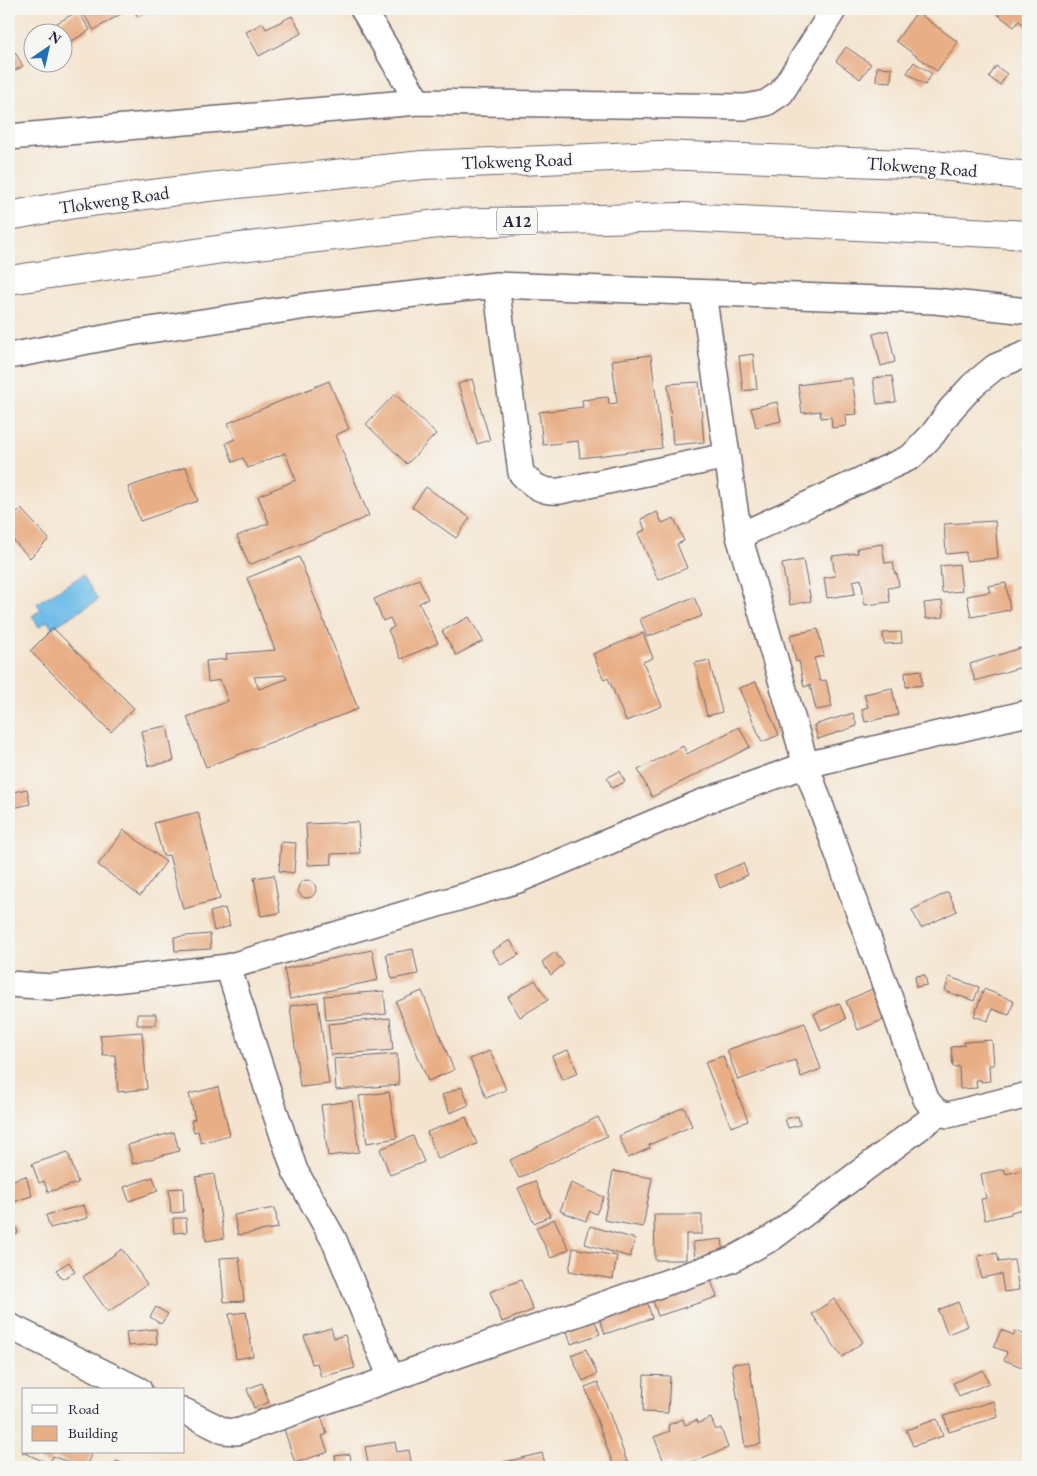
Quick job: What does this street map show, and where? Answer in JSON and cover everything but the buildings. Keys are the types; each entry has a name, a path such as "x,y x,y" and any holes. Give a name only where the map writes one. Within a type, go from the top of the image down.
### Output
{"main road":[{"name":"Tlokweng Road","path":"9,216 74,204 208,187 423,165 659,155 934,165 1028,176"},
{"path":"9,210 74,204"},
{"name":"A12","path":"9,280 223,249 447,223 682,217 1028,235"}],"street":[{"path":"363,9 418,102"},
{"path":"9,137 418,102 746,107 766,103 781,93 834,9"},
{"path":"496,286 521,473 534,486 546,491 560,491 727,456"},
{"path":"9,356 130,333 306,306 496,286 935,301 1028,311"},
{"path":"703,293 739,536 806,765 926,1099 933,1109 948,1115 1028,1095"},
{"path":"739,536 910,456 933,434 951,409 973,385 995,367 1028,352"},
{"path":"9,984 52,987 228,967 518,880 700,803 806,765 1028,713"},
{"path":"228,967 295,1171 334,1240 392,1378"},
{"path":"185,1412 224,1431 237,1432 731,1260 772,1238 939,1113"},
{"path":"9,1326 135,1388"}],"water":[{"path":"83,575 98,600 52,628 47,621 39,627 32,616 41,610 37,603"}]}
